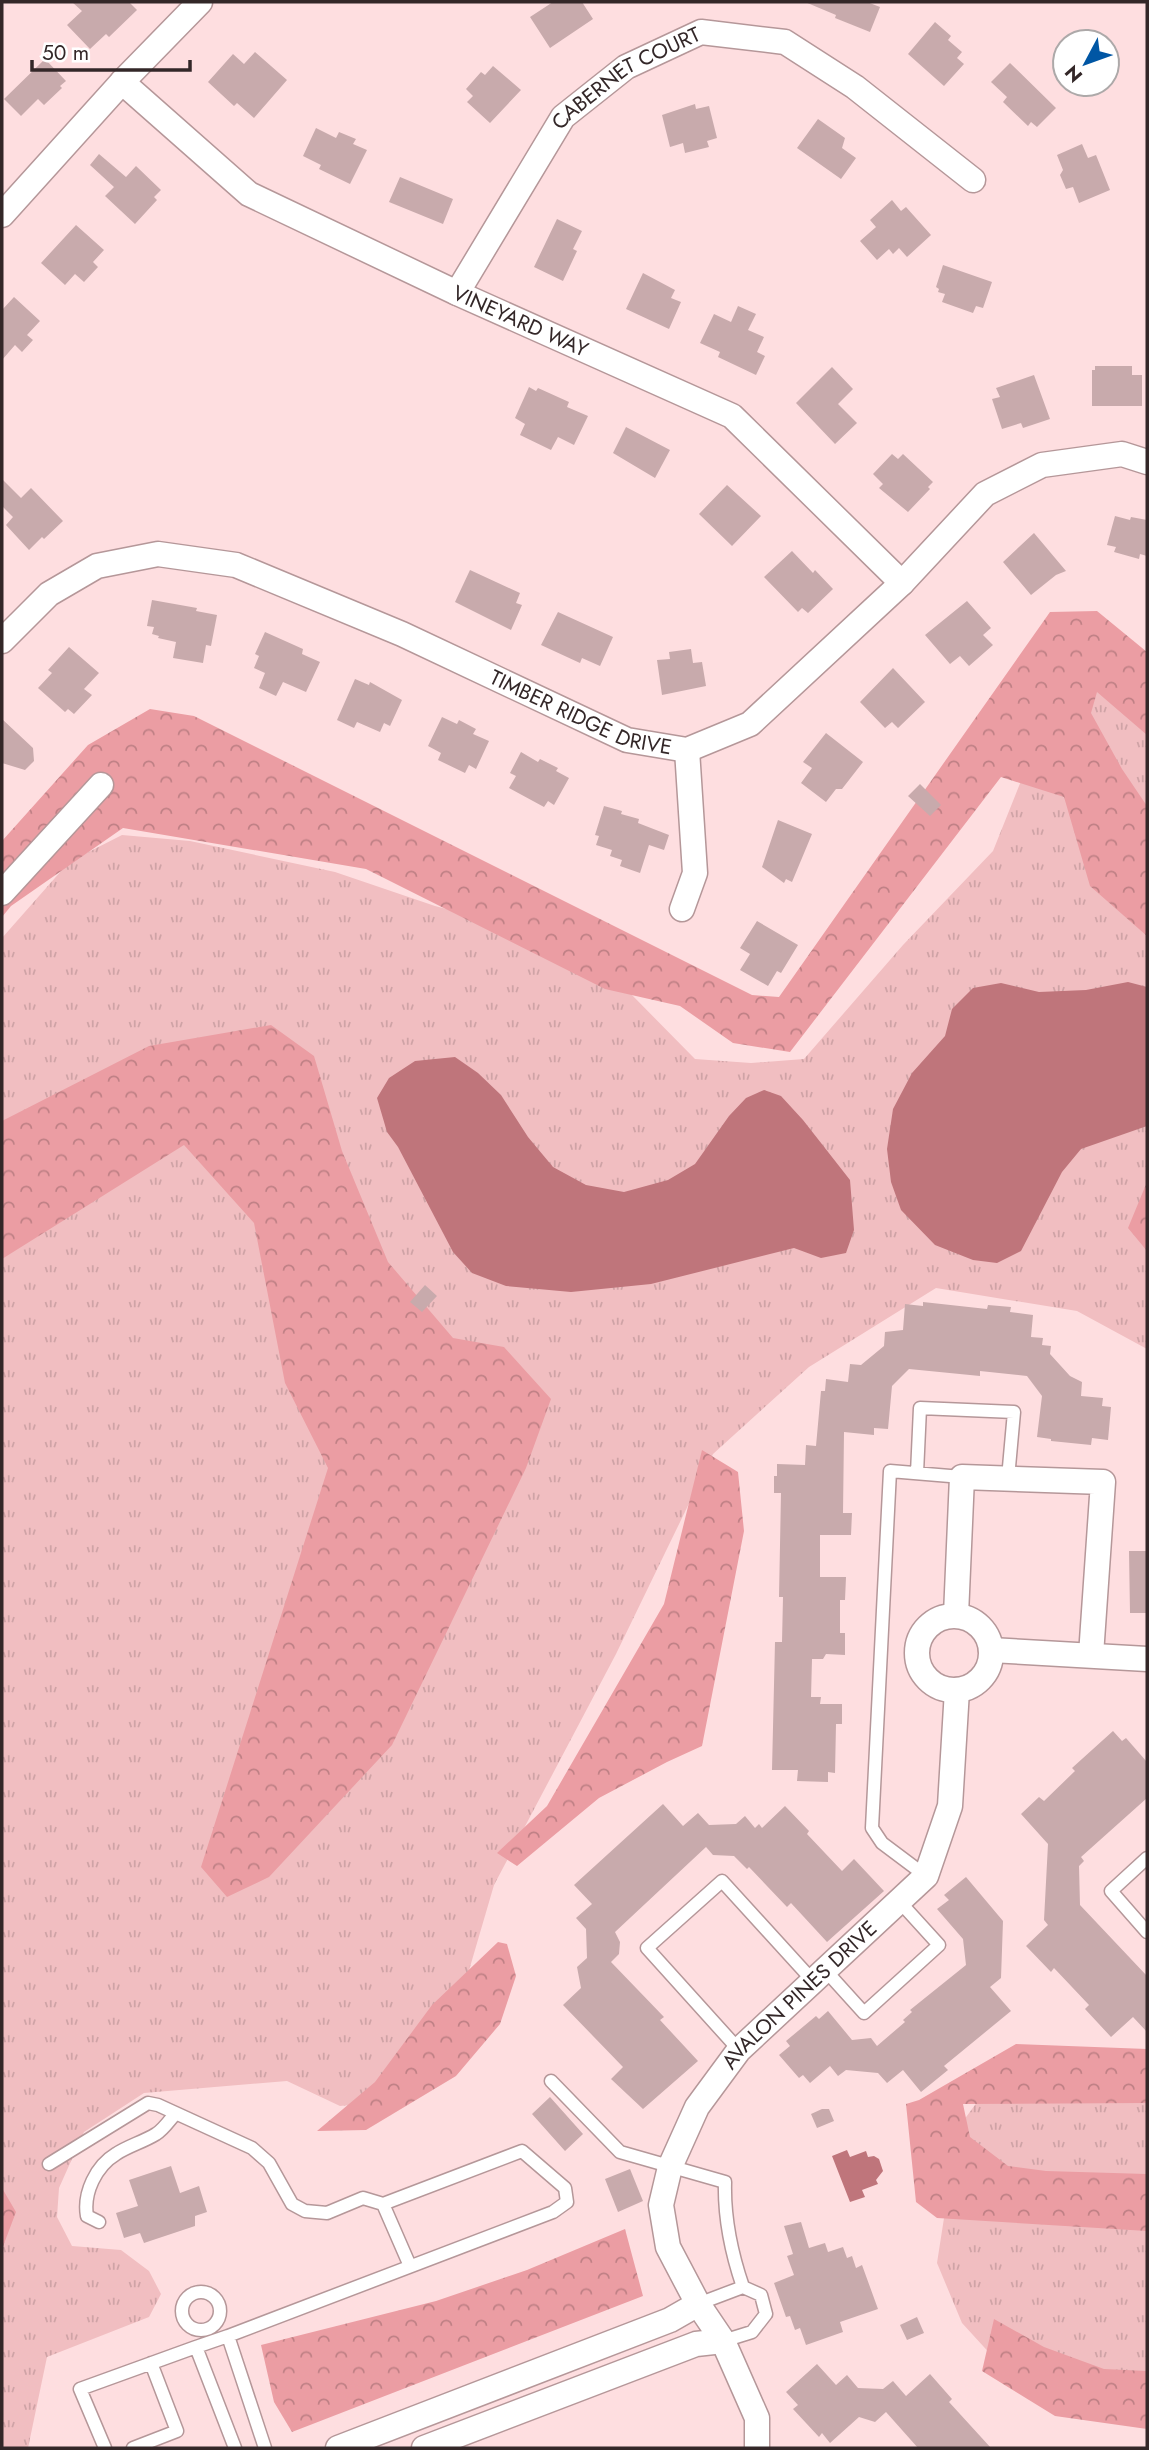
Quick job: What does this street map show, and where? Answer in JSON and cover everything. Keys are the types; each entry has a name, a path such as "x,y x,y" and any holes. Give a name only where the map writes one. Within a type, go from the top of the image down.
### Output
{"street":[{"path":"2,215 122,82 200,2"},
{"name":"CABERNET COURT","path":"457,293 563,117 626,66 701,32 785,41 855,87 973,180"},
{"name":"VINEYARD WAY","path":"122,82 249,194 457,293 732,416 902,583"},
{"name":"TIMBER RIDGE DRIVE","path":"2,641 49,594 97,565 158,554 236,565 402,634 627,740 687,750 750,724 902,583 985,494 1042,465 1122,454 1147,462"},
{"path":"681,909 695,873 687,750"},
{"path":"2,893 101,785"},
{"path":"956,1615 962,1477 1103,1482 1091,1655"},
{"path":"956,1615 966,1617 984,1630 991,1650 986,1672 978,1681 957,1690 945,1689 925,1676 917,1653 918,1641 924,1630 944,1616 956,1615"},
{"path":"991,1650 1147,1659"},
{"name":"AVALON PINES DRIVE","path":"757,2448 757,2418 723,2341 698,2305 668,2247 662,2205 670,2167 697,2107 739,2050 926,1875 950,1806 957,1690"},
{"path":"338,2448 670,2320 698,2305"},
{"path":"424,2448 696,2344 723,2341"}],"lane":[{"path":"917,1473 920,1408 1014,1412 1008,1478"},
{"path":"926,1875 882,1843 872,1828 890,1471 962,1477"},
{"path":"1147,1858 1111,1891 1147,1932"},
{"path":"739,2050 648,1948 675,1923 722,1881 820,1977 864,2013 939,1945 900,1901"},
{"path":"551,2081 620,2152 724,2182 729,2245 743,2287"},
{"path":"49,2164 148,2104 158,2105 252,2148 269,2163 292,2204 305,2211 327,2213 363,2198 383,2204 522,2151 565,2188 566,2202 553,2213 228,2336 209,2335 196,2347 80,2389 105,2448"},
{"path":"99,2221 88,2216 85,2203 92,2181 101,2168 114,2155 158,2133 175,2114"},
{"path":"383,2204 410,2266"},
{"path":"698,2305 743,2287 761,2295 766,2314 752,2332 723,2341"},
{"path":"228,2336 265,2448"},
{"path":"196,2347 235,2448"},
{"path":"133,2448 177,2431 151,2363"}],"green space":[{"path":"1097,611 1147,652 1147,735 1097,692 1091,713 1122,769 1147,806 1147,936 1090,886 1064,797 1001,777 790,1052 733,1043 680,1006 605,989 366,869 123,828 11,906 2,917 2,841 88,745 150,709 194,716 752,995 779,997 1050,612"},
{"path":"1094,662 1147,689 1147,1349 1077,1311 936,1288 809,1367 713,1454 616,1654 494,1885 458,2008 377,2102 340,2106 287,2081 144,2093 84,2132 59,2188 57,2217 72,2246 121,2250 149,2271 161,2294 149,2317 47,2357 28,2448 2,2448 2,938 69,862 122,835 190,841 335,872 435,906 540,933 630,993 695,1059 751,1063 804,1059 903,945 993,851 1049,711"},
{"path":"271,1025 314,1056 342,1151 388,1262 453,1338 504,1347 551,1399 526,1468 392,1745 269,1877 227,1897 201,1867 328,1468 285,1383 254,1223 184,1145 2,1259 2,1121 149,1046"},
{"path":"1147,1182 1147,1251 1128,1228"},
{"path":"702,1450 738,1472 744,1531 702,1746 599,1798 517,1866 497,1853 547,1806 664,1604"},
{"path":"498,1942 507,1944 516,1976 500,2024 456,2076 366,2130 317,2131 375,2082 432,2005"},
{"path":"1016,2044 1147,2049 1147,2103 963,2104 970,2137 1008,2166 1046,2171 1147,2174 1147,2231 937,2218 916,2202 906,2104 919,2100"},
{"path":"1147,2085 1147,2414 1015,2381 962,2323 937,2263 958,2128 986,2090"},
{"path":"2,2188 16,2212 2,2249"},
{"path":"625,2229 643,2296 292,2432 274,2402 261,2345 436,2301 527,2270"},
{"path":"994,2319 1044,2347 1104,2369 1147,2371 1147,2429 1055,2416 982,2371"}],"shaded area":[{"path":"1128,982 1147,987 1147,1126 1081,1149 1062,1172 1021,1251 997,1263 973,1260 935,1245 901,1210 891,1182 887,1149 893,1109 912,1073 945,1036 952,1009 973,988 1001,983 1039,992 1086,990"},
{"path":"455,1057 478,1073 501,1095 528,1137 553,1167 586,1185 624,1192 668,1180 695,1164 729,1116 746,1098 764,1090 781,1096 850,1180 854,1230 846,1253 821,1258 794,1248 651,1284 571,1292 506,1286 472,1273 453,1252 398,1147 387,1132 377,1098 389,1078 415,1061"},
{"path":"847,2150 850,2157 866,2151 868,2157 879,2159 883,2171 876,2180 878,2184 862,2190 865,2197 850,2202 832,2156"}],"building":[{"path":"72,2 129,2 137,10 109,37 106,34 90,49 67,25 82,11"},
{"path":"553,2 582,2 593,19 550,48 530,17"},
{"path":"805,2 867,2 880,7 870,32"},
{"path":"935,22 951,36 948,40 962,52 957,58 964,64 944,86 908,54"},
{"path":"255,52 287,80 254,118 237,103 234,106 208,82 233,54 244,64"},
{"path":"45,59 66,81 44,105 38,99 21,116 4,99"},
{"path":"1010,63 1056,108 1037,127 1031,122 1028,126 1003,102 1007,97 991,82"},
{"path":"493,66 521,90 490,123 467,102 473,96 466,89 481,72 485,75"},
{"path":"695,104 696,109 709,106 717,138 707,141 709,147 685,153 683,143 670,147 662,115"},
{"path":"818,119 845,138 842,148 856,158 841,179 797,148"},
{"path":"316,128 336,138 339,132 356,139 353,144 367,150 350,184 319,169 321,165 303,156"},
{"path":"1082,144 1088,158 1096,155 1110,190 1079,203 1073,187 1066,189 1060,175 1063,170 1057,155"},
{"path":"99,154 126,177 136,166 161,190 154,197 157,200 135,224 105,196 114,187 90,165"},
{"path":"400,177 453,199 443,224 389,202"},
{"path":"892,200 901,211 906,207 931,235 907,257 899,248 893,254 889,249 877,260 860,241 876,227 870,220"},
{"path":"557,219 582,231 573,249 577,251 563,281 534,267"},
{"path":"76,225 104,250 93,262 98,267 84,282 75,274 65,285 41,263"},
{"path":"943,265 992,282 983,308 976,306 973,313 942,302 945,294 938,292 936,287"},
{"path":"643,273 675,290 671,298 681,302 669,329 626,309"},
{"path":"14,297 40,321 27,335 33,340 22,352 15,345 2,360 2,310"},
{"path":"738,306 756,314 748,330 764,337 757,352 765,356 756,375 718,357 720,352 700,343 714,314 731,322"},
{"path":"1095,366 1132,366 1132,375 1142,375 1142,406 1092,406 1092,370 1095,370"},
{"path":"832,367 853,389 838,404 857,423 835,444 796,403"},
{"path":"1034,375 1050,419 1023,428 1021,423 1002,429 992,399 1000,397 996,388"},
{"path":"529,387 536,391 538,388 569,402 567,407 588,416 574,445 558,437 551,450 520,435 525,424 515,418"},
{"path":"626,427 670,450 655,478 613,453"},
{"path":"892,454 898,459 903,454 933,482 928,487 930,489 908,512 879,488 883,484 873,474"},
{"path":"2,479 21,498 31,488 63,521 29,550 6,525 13,517 2,506"},
{"path":"727,485 761,516 732,546 699,514"},
{"path":"1115,516 1130,520 1131,517 1147,520 1147,556 1140,554 1139,559 1114,552 1116,547 1107,545"},
{"path":"1034,533 1066,571 1056,575 1031,595 1003,562"},
{"path":"792,551 833,589 808,613 802,608 798,612 764,577"},
{"path":"470,570 520,593 516,603 522,605 511,630 455,602"},
{"path":"152,600 197,608 196,611 217,615 211,646 206,645 203,663 173,658 176,642 152,634 154,627 147,626"},
{"path":"967,601 991,628 983,635 993,645 969,666 960,656 950,664 925,635"},
{"path":"558,612 613,637 600,666 582,658 580,663 541,645"},
{"path":"265,632 303,649 302,654 320,662 306,692 283,682 276,696 259,688 265,673 254,668 259,656 255,654"},
{"path":"69,647 99,673 84,689 92,695 74,714 68,709 65,712 38,688 52,673 48,670"},
{"path":"691,649 693,663 702,662 706,686 662,695 657,660 670,659 669,652"},
{"path":"893,668 925,702 898,728 892,722 885,728 860,702"},
{"path":"355,679 369,685 370,682 402,700 390,726 384,723 380,732 357,722 354,728 337,720"},
{"path":"442,717 457,724 459,720 476,729 473,734 489,741 476,769 469,765 465,773 438,760 441,753 428,746"},
{"path":"2,719 33,748 34,761 25,770 2,763"},
{"path":"826,733 863,762 842,789 836,789 826,802 801,783 812,768 803,762"},
{"path":"521,752 538,762 540,759 558,768 556,771 569,778 554,805 548,801 544,807 509,788 516,776 510,773"},
{"path":"920,784 941,805 930,816 908,796"},
{"path":"604,806 622,811 621,814 639,819 638,823 669,835 664,850 649,845 640,873 620,866 622,860 610,856 612,850 596,845 599,836 595,835"},
{"path":"778,820 812,834 792,882 786,879 784,883 762,867"},
{"path":"757,921 798,945 781,973 777,971 768,986 740,970 750,954 740,948"},
{"path":"425,1285 437,1296 422,1312 410,1302"},
{"path":"923,1302 987,1309 988,1305 1011,1307 1010,1312 1033,1315 1031,1337 1043,1338 1042,1345 1051,1346 1050,1354 1070,1376 1082,1382 1081,1396 1103,1398 1102,1406 1111,1407 1108,1440 1092,1438 1091,1445 1037,1437 1042,1396 1027,1376 980,1371 980,1376 909,1369 892,1386 888,1429 874,1428 874,1435 844,1432 843,1513 852,1513 851,1535 820,1535 820,1577 846,1577 845,1600 840,1600 840,1633 845,1633 845,1655 826,1654 823,1659 812,1659 811,1697 821,1697 820,1704 842,1704 842,1724 836,1724 835,1773 828,1772 828,1782 797,1781 798,1770 772,1770 775,1642 782,1642 783,1597 779,1597 781,1493 774,1493 777,1464 805,1465 806,1445 816,1446 821,1391 825,1391 826,1379 848,1382 850,1364 861,1365 884,1346 885,1332 903,1330 905,1304 923,1306"},
{"path":"1129,1551 1147,1551 1147,1613 1130,1613"},
{"path":"1113,1731 1122,1741 1126,1738 1147,1762 1147,1798 1081,1857 1084,1861 1079,1866 1080,1905 1147,1976 1147,2032 1133,2017 1111,2037 1085,2009 1089,2005 1054,1968 1051,1972 1026,1946 1048,1925 1044,1920 1048,1844 1021,1814 1039,1797 1044,1801 1075,1771 1072,1768"},
{"path":"663,1804 683,1826 698,1813 709,1825 736,1824 745,1816 755,1828 759,1824 762,1828 785,1806 842,1871 854,1859 884,1891 827,1942 791,1903 787,1907 749,1867 747,1869 734,1856 713,1855 706,1847 615,1932 620,1942 619,1954 611,1962 664,2017 660,2020 698,2061 643,2109 611,2079 623,2067 563,2005 581,1988 577,1967 587,1958 586,1929 576,1918 592,1904 574,1885"},
{"path":"966,1877 1003,1921 1001,1978 990,1987 1011,2011 944,2066 948,2070 921,2092 903,2070 887,2083 878,2073 846,2070 838,2076 830,2066 810,2083 803,2075 799,2078 779,2055 790,2046 786,2041 816,2016 819,2019 828,2011 852,2040 871,2038 877,2046 905,2022 903,2020 912,2012 910,2010 966,1965 963,1939 937,1909 949,1900 944,1895"},
{"path":"550,2097 583,2134 565,2151 532,2114"},
{"path":"829,2109 834,2121 817,2128 811,2114"},
{"path":"171,2166 180,2193 199,2186 207,2212 195,2216 195,2226 144,2243 140,2233 124,2238 116,2213 138,2206 129,2180"},
{"path":"630,2169 643,2201 618,2212 605,2179"},
{"path":"801,2222 809,2248 825,2243 828,2252 843,2247 847,2258 852,2256 856,2268 862,2265 878,2309 840,2322 843,2332 806,2345 800,2328 795,2330 790,2316 786,2317 774,2283 794,2275 787,2256 793,2254 784,2226"},
{"path":"917,2317 924,2333 907,2340 900,2325"},
{"path":"817,2364 836,2385 847,2375 858,2388 883,2389 893,2381 906,2396 930,2374 952,2399 949,2402 991,2448 918,2448 886,2412 875,2422 859,2417 830,2443 822,2433 819,2437 793,2409 798,2405 786,2392"}]}
